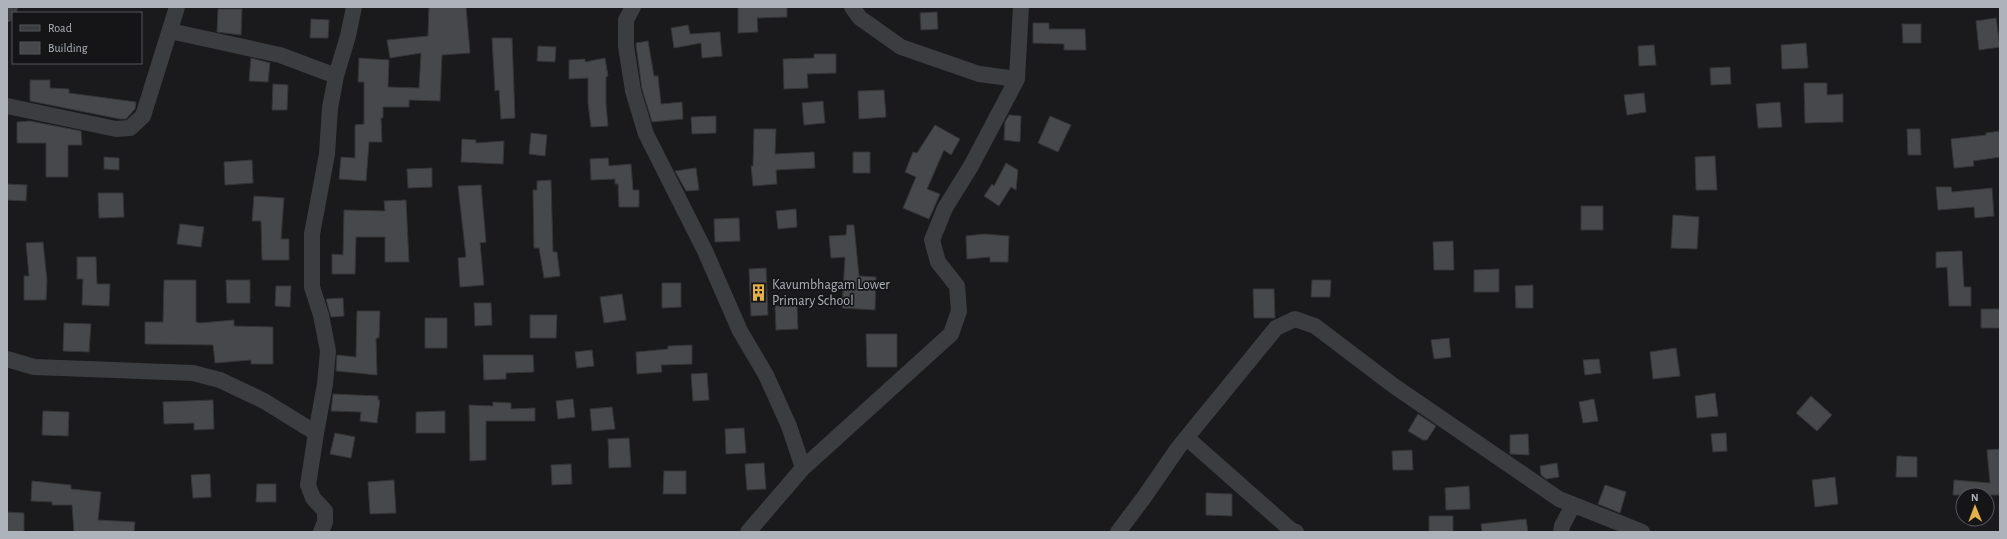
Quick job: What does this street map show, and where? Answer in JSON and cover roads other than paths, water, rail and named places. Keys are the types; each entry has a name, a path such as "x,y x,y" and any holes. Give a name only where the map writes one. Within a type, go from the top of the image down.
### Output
{"street":[{"path":"7,14 10,7"},
{"path":"7,106 92,126 116,129 130,128 143,116 177,7"},
{"path":"321,532 325,522 325,511 313,498 308,486 325,384 328,351 321,315 312,287 312,234 327,154 330,108 336,76 348,36 354,7"},
{"path":"633,7 626,20 626,46 633,91 646,134 705,251 740,331 766,375 789,426 803,468"},
{"path":"852,7 860,18 901,47 980,74 1016,79"},
{"path":"748,532 803,468 951,334 959,311 958,286 938,262 932,240 945,208 971,166 1016,79 1021,7"},
{"path":"170,31 280,55 336,76"},
{"path":"1118,532 1187,438 1276,328 1294,318 1315,326 1394,386 1514,470 1559,499 1642,532"},
{"path":"7,359 34,367 193,374 220,380 264,401 316,433"},
{"path":"1187,438 1291,530 1296,532"},
{"path":"1561,532 1562,526 1573,505"}],"place":[{"name":"Kavumbhagam Lower Primary School","path":"759,292"}]}
